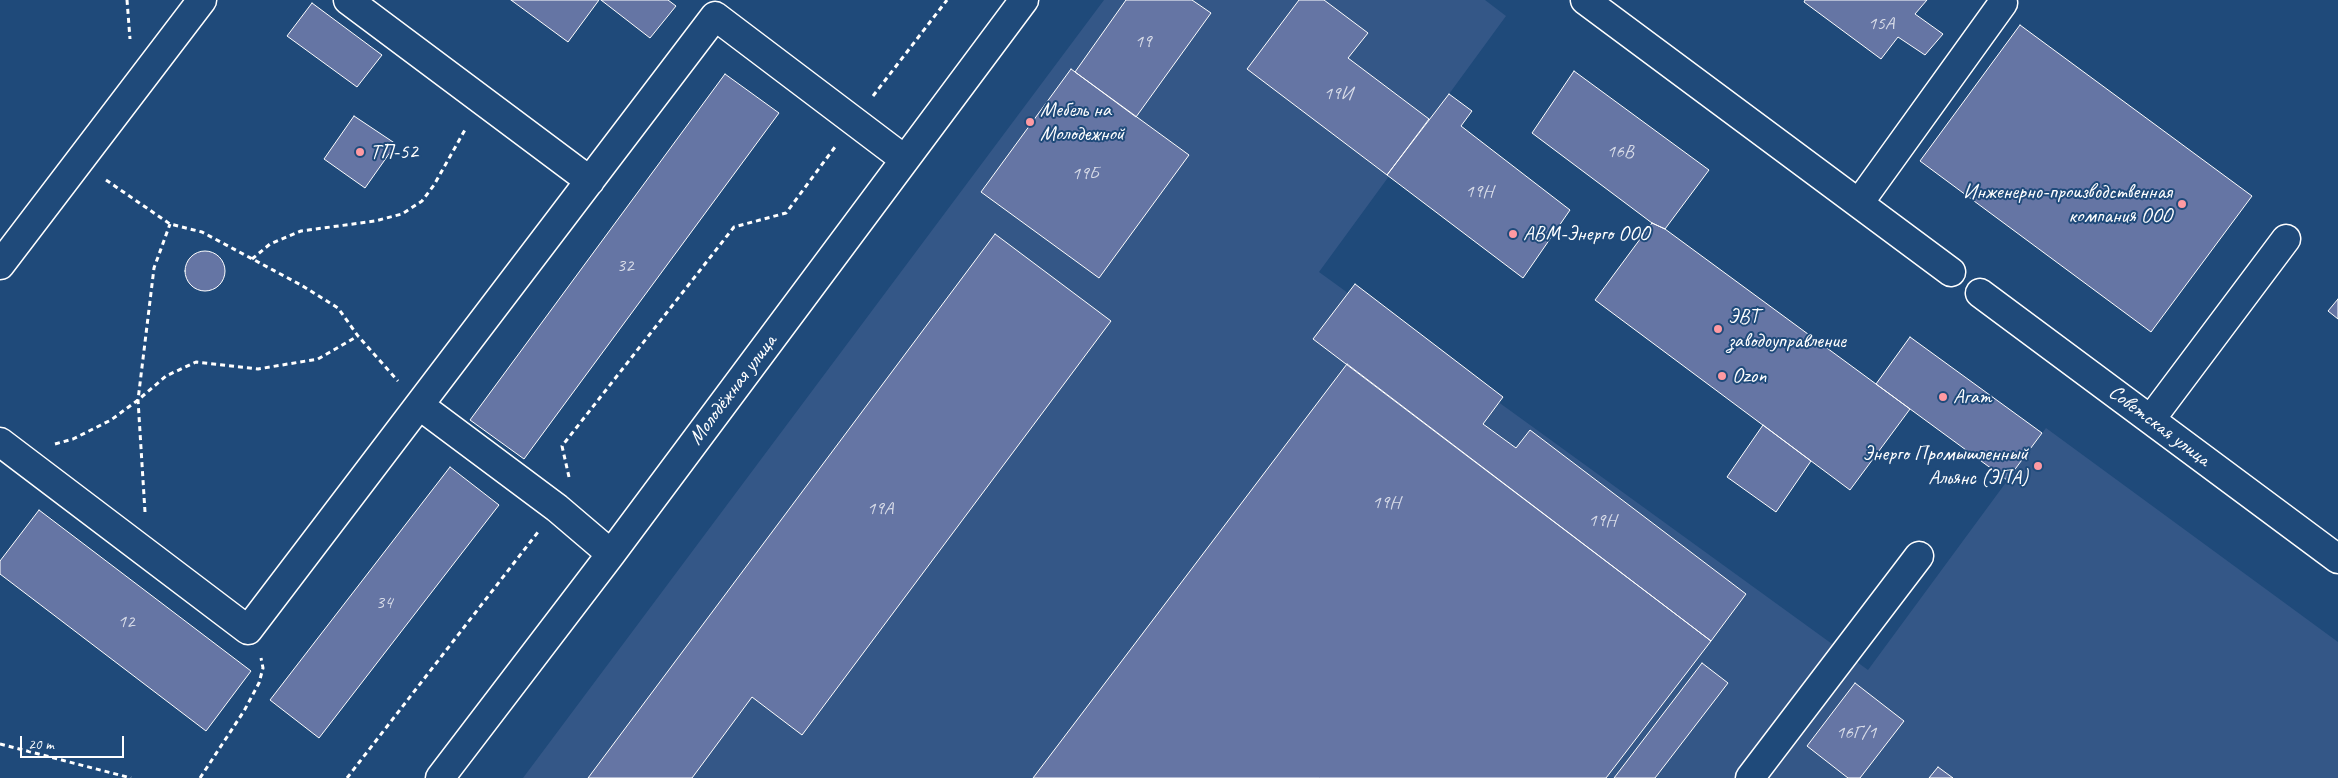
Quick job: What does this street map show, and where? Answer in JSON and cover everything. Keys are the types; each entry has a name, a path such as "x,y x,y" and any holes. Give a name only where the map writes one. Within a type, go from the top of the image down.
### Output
{"street":[{"path":"348,0 590,181"},
{"name":"Молодёжная улица","path":"440,778 611,554 1024,0"},
{"path":"1585,0 1951,272"},
{"path":"0,265 79,161 195,2"},
{"path":"1859,203 2003,4"},
{"path":"8,448 248,630 590,181 711,8 904,159"},
{"path":"2150,420 2286,239"},
{"name":"Советская улица","path":"1980,293 2150,420 2333,545"},
{"path":"419,406 557,508 611,554"},
{"path":"1750,778 1919,556"}],"path":[{"path":"347,778 572,487 562,446 568,438 734,227 786,213 854,120 947,0"},
{"path":"252,259 270,244 301,231 375,222 402,214 422,201 434,185 482,100"},
{"path":"79,161 170,224 202,232 301,285 338,308 358,336 419,406"},
{"path":"146,515 142,480 138,400 154,268 170,224"},
{"path":"8,448 73,439 111,420 166,376 196,362 258,369 318,359 358,336"},
{"path":"200,778 244,711 259,683 263,668 260,652 248,630"},
{"path":"0,744 132,778"}],"shaded area":[{"path":"1104,0 1485,0 1506,16 1319,272 1868,670 2046,428 2338,642 2338,778 523,778"}],"building":[{"path":"511,0 599,0 568,42"},
{"path":"601,0 668,0 676,6 650,38"},
{"path":"1126,0 1192,0 1211,13 1136,117 1075,72"},
{"path":"1299,0 1324,0 1368,33 1348,58 1429,119 1387,175 1247,69"},
{"path":"1805,0 1927,0 1915,14 1943,34 1925,55 1898,37 1881,59 1804,2"},
{"path":"312,3 382,55 357,87 287,36"},
{"path":"2020,25 2252,196 2151,332 1920,161"},
{"path":"1071,69 1189,155 1099,278 981,192"},
{"path":"1574,71 1709,170 1665,229 1652,223 1532,133"},
{"path":"725,74 779,113 524,459 470,420"},
{"path":"1449,94 1472,111 1461,126 1570,210 1523,278 1387,175"},
{"name":"ТП-52","path":"354,116 396,144 365,188 324,159"},
{"name":"ЭВТ заводоуправление","path":"1652,223 1665,229 1910,409 1850,490 1595,300"},
{"path":"995,234 1111,321 802,735 752,697 692,778 588,778"},
{"path":"209,251 216,254 222,260 225,271 224,279 216,288 209,291 201,291 194,288 186,279 185,267 188,260 197,252"},
{"path":"1355,284 1503,397 1483,424 1516,448 1530,430 1746,594 1711,641 1313,339"},
{"path":"2338,299 2338,319 2328,311"},
{"name":"Агат","path":"1910,337 2042,433 2007,480 1876,384"},
{"path":"1347,364 1711,641 1606,778 1033,778"},
{"path":"1763,425 1811,461 1776,512 1727,477"},
{"path":"450,467 499,505 319,738 270,700"},
{"path":"39,510 251,671 206,731 0,574 0,561"},
{"path":"1702,663 1728,683 1655,778 1614,778"},
{"path":"1855,683 1904,721 1860,778 1848,778 1807,746"},
{"path":"1938,767 1953,778 1929,778"}],"place":[{"name":"Мебель на Молодежной","path":"1030,122"},
{"name":"ТП-52","path":"360,152"},
{"name":"Инженерно-производственная компания ООО","path":"2182,204"},
{"name":"АВМ-Энерго ООО","path":"1513,234"},
{"name":"ЭВТ заводоуправление","path":"1718,329"},
{"name":"Ozon","path":"1722,376"},
{"name":"Агат","path":"1943,397"},
{"name":"Энерго Промышленный Альянс (ЭПА)","path":"2038,466"}]}
